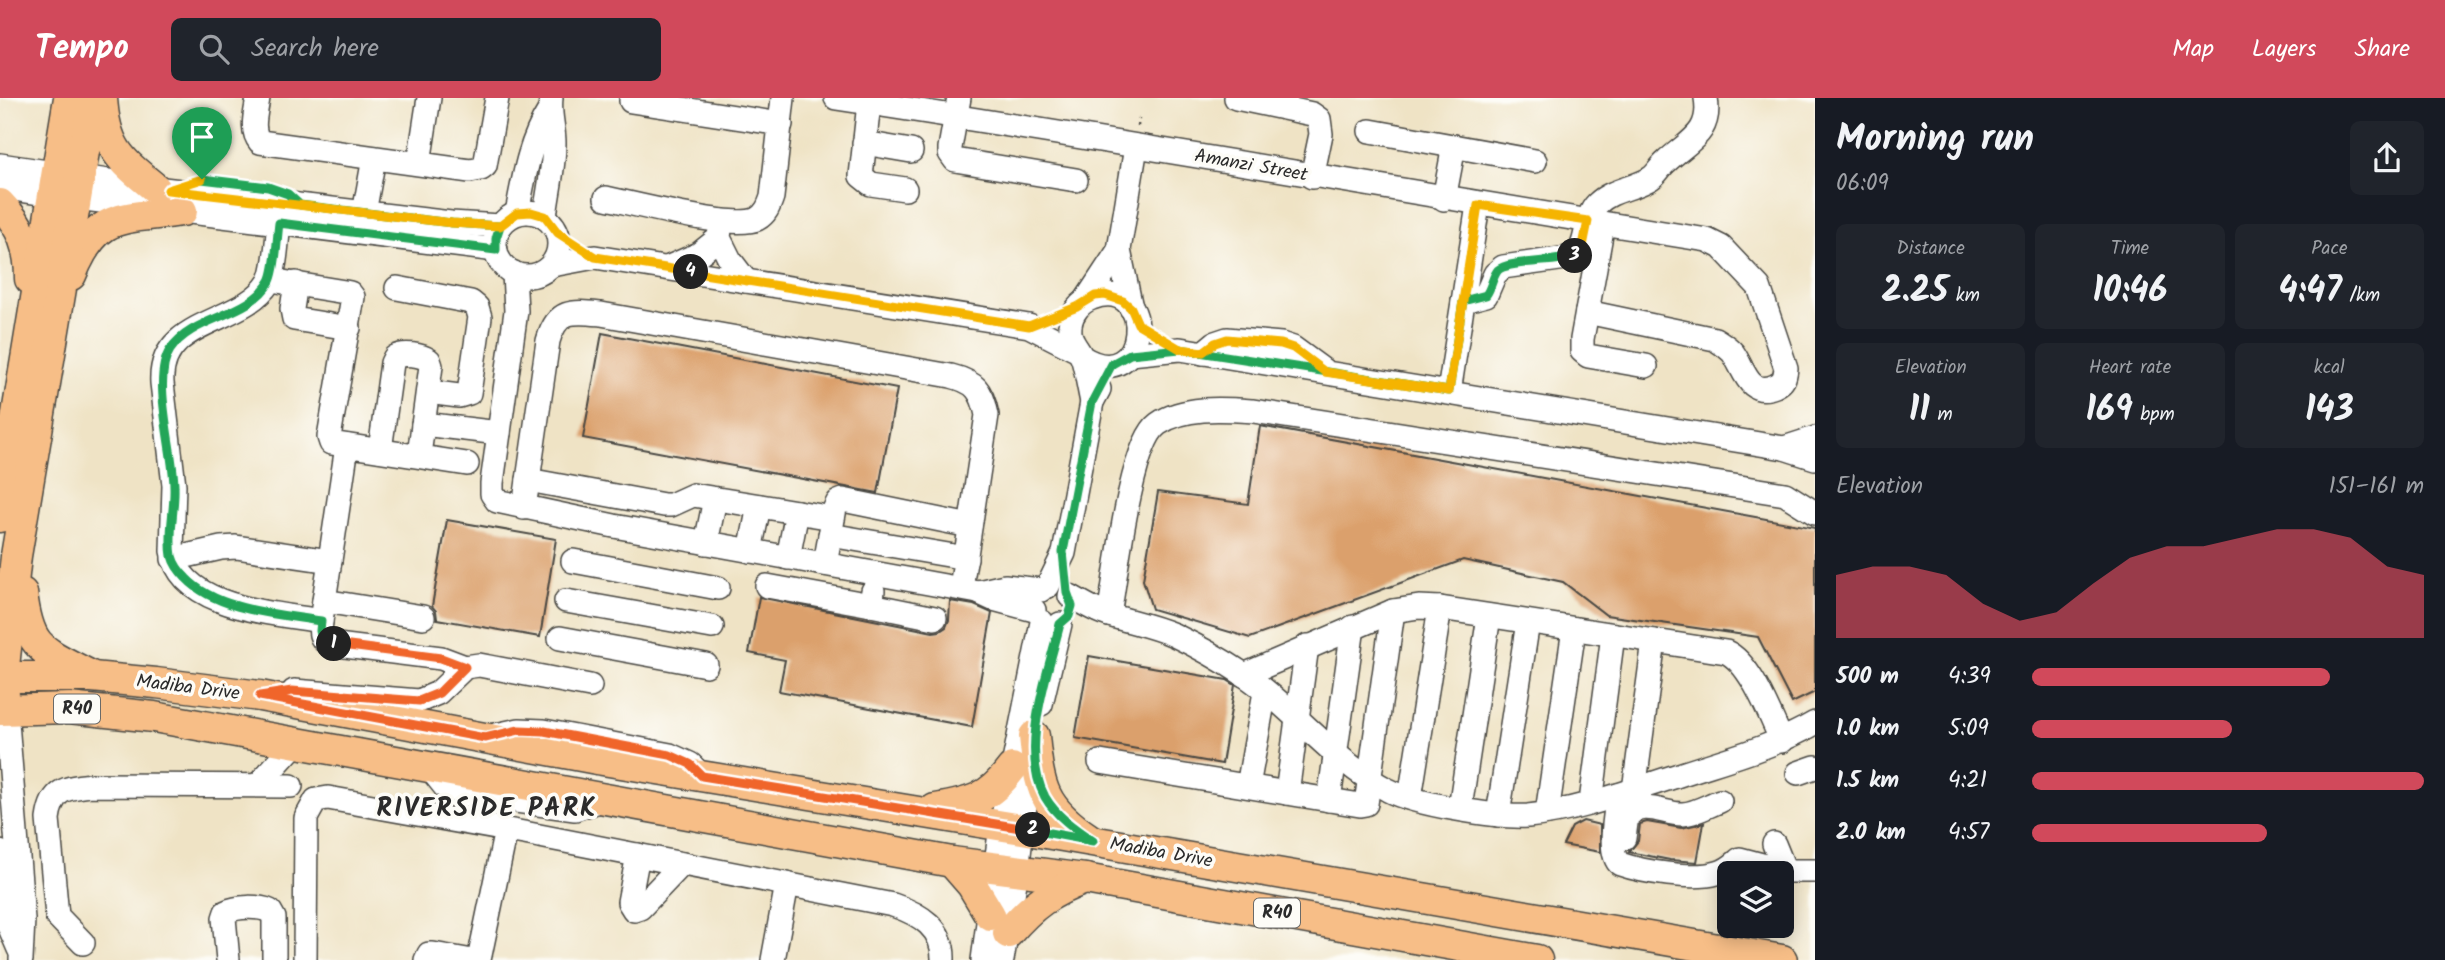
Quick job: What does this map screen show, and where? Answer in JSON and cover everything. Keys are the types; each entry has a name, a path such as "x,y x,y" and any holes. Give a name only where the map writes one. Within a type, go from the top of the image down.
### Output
{"main road":[{"path":"0,517 69,98"},
{"path":"3,710 1,676 16,556 58,310 55,184 93,98"},
{"path":"58,310 80,256 95,232 103,225 125,219 168,196 129,167 117,153 106,133 102,98"},
{"path":"0,204 16,222 28,249 32,328"},
{"path":"16,556 25,618 31,636 49,653 92,677"},
{"name":"Madiba Drive","path":"1,676 92,677 156,682 260,696 702,776 1782,960"},
{"name":"Madiba Drive","path":"3,710 69,708 120,713 952,862 1085,879 1532,960"},
{"path":"1034,736 1037,772 1045,796 1074,829 1093,841"},
{"path":"921,812 984,796 1000,784 1012,768"},
{"path":"952,862 972,885 1000,936 1038,902 1062,887 1085,879"}],"street":[{"path":"258,98 254,127 255,136 260,142 470,171 481,169 487,159 497,98"},
{"path":"419,163 429,98"},
{"path":"606,198 720,229 762,215 769,206 783,98"},
{"name":"Amanzi Street","path":"836,98 869,103 957,107 1136,147 1478,205 1707,240 1721,247 1755,281 1763,294 1786,368 1785,376 1779,384 1761,390 1755,388 1746,378 1732,351 1715,339 1587,312"},
{"path":"1236,98 1311,114 1319,119 1321,134 1312,177"},
{"path":"1646,366 1584,354 1581,348 1587,312 1596,205 1611,193 1652,177 1665,162 1698,135 1706,120 1706,98"},
{"path":"631,100 781,124"},
{"path":"869,103 861,163 863,180 871,184 905,189"},
{"path":"550,105 531,147 509,220 496,238 500,261 534,271 595,257 1029,326 1101,365 1180,349 1659,427 1774,447 1815,458"},
{"path":"550,105 554,153 551,225 558,253 534,271 516,311 492,494 501,503 970,590 993,600 1054,604 1105,614 1174,635 1244,675 1336,753 1386,790 1410,798 1498,815 1528,816 1547,813 1626,792 1782,741 1815,723"},
{"path":"957,107 950,148 955,160 1076,180"},
{"path":"1370,131 1535,161"},
{"path":"864,143 911,150"},
{"path":"1444,199 1454,146"},
{"path":"983,960 1000,936 1012,827 1034,736 1063,552 1092,402 1139,334 1119,250 1136,147"},
{"path":"364,213 374,158"},
{"path":"0,165 55,184 109,192 300,205 364,213 509,220 531,212 595,257"},
{"path":"0,187 55,184"},
{"path":"109,192 168,196 279,223 496,250"},
{"path":"1449,391 1478,205"},
{"path":"279,223 271,280 246,304 183,336 167,356 162,377 174,485 171,531 173,559 187,580 220,601 423,617"},
{"path":"1463,301 1486,295 1495,274 1503,267 1574,257 1595,223"},
{"path":"667,268 699,254 720,229"},
{"path":"720,229 730,260 746,281"},
{"path":"1092,402 1069,327 1119,250"},
{"path":"271,280 350,293 354,301 328,436 331,443 467,464"},
{"path":"296,283 292,309 294,319 349,328"},
{"path":"397,288 471,302 480,311 469,393 459,396 428,392"},
{"path":"1029,326 1105,295 1115,297 1134,316 1180,349"},
{"path":"524,508 544,364 552,329 555,321 562,315 601,314 951,376 968,380 979,390 987,415 966,558 970,590"},
{"path":"380,450 392,363 396,356 424,357 429,360 431,366 419,455"},
{"path":"1105,614 1133,477 1144,443 1158,424 1182,413 1253,411 1784,494 1815,513"},
{"path":"424,424 499,433"},
{"path":"1774,447 1815,438"},
{"path":"347,446 322,611 320,635 329,644 441,658 465,667 479,665 590,686"},
{"path":"528,480 664,505 676,503 688,496 797,512 832,526 966,558"},
{"path":"706,543 715,499"},
{"path":"825,564 836,504 847,500 970,526"},
{"path":"750,551 760,506"},
{"path":"788,558 797,512"},
{"path":"173,559 212,549 236,547 330,561"},
{"path":"573,561 718,588"},
{"path":"872,605 875,574"},
{"path":"767,586 935,618"},
{"path":"566,601 712,627"},
{"path":"1012,827 1012,768 1054,604"},
{"path":"1244,675 1393,611 1419,607 1440,608 1726,652 1734,656 1748,671 1782,741"},
{"path":"1410,798 1440,608"},
{"path":"1100,762 1366,804 1393,611"},
{"path":"1460,808 1489,616"},
{"path":"1498,815 1528,622"},
{"path":"1329,800 1353,627"},
{"path":"1547,813 1574,629"},
{"path":"1591,802 1613,635"},
{"path":"560,638 706,665"},
{"path":"1654,641 1613,851 1615,861 1623,866 1705,875 1717,873"},
{"path":"1287,793 1307,646"},
{"path":"260,696 292,691 419,701 439,693 465,667"},
{"path":"1248,786 1265,692"},
{"path":"3,710 10,920 21,956"},
{"path":"258,785 295,744"},
{"path":"83,943 57,916 48,818 53,799 62,790 107,785 291,786"},
{"path":"305,960 306,818 316,800 328,798 893,905 922,917 943,946 943,960"},
{"path":"1623,866 1625,822 1631,813 1652,808 1683,814 1720,801"},
{"path":"479,960 506,830"},
{"path":"8,844 49,833"},
{"path":"1774,845 1781,861"},
{"path":"638,855 629,902 634,910 640,908 682,864"},
{"path":"1794,871 1815,871"},
{"path":"773,960 787,884"},
{"path":"228,960 224,918 226,912 232,909 263,908 270,911 274,918 274,960"},
{"path":"10,920 57,916"},
{"path":"426,960 427,956 433,954 467,960"}],"building":[{"path":"602,333 897,389 878,493 583,438"},
{"path":"1260,426 1815,528 1815,692 1792,703 1758,637 1606,615 1563,582 1463,560 1250,638 1152,609 1143,580 1158,492 1248,504"},
{"path":"447,520 556,539 540,637 437,619 432,606"},
{"path":"759,597 933,632 946,627 950,601 974,605 992,613 972,727 779,691 785,660 749,653"},
{"path":"1089,656 1227,680 1235,685 1222,764 1075,738"},
{"path":"1583,821 1600,825 1600,852 1563,845 1572,827"},
{"path":"1647,822 1681,828 1704,823 1697,862 1629,852 1638,841 1640,824"}],"district":[{"name":"RIVERSIDE PARK","path":"487,809"}],"route":[{"path":"202,179 168,190 452,223 500,226 517,213 538,213 553,224 558,233 595,257 1029,326 1077,307 1095,296 1105,295 1123,301 1136,315 1138,324 1180,349 1203,352 1221,340 1235,338 1281,344 1293,348 1325,372 1449,391 1478,205 1588,221 1583,246 1574,257 1500,268 1486,295 1482,297 1463,301 1449,391 1387,382 1180,349 1130,354 1112,364 1092,402 1063,552 1072,611 1060,624 1034,736 1037,772 1045,796 1074,829 1093,841 702,776 690,764 670,755 544,731 519,730 485,738 260,696 292,691 419,701 439,693 465,667 447,659 329,644 320,635 321,621 233,605 209,596 187,580 173,559 172,551 174,485 162,377 167,356 189,332 246,304 271,280 279,223 496,250 500,226 300,205 288,194 268,187 202,179"}]}
